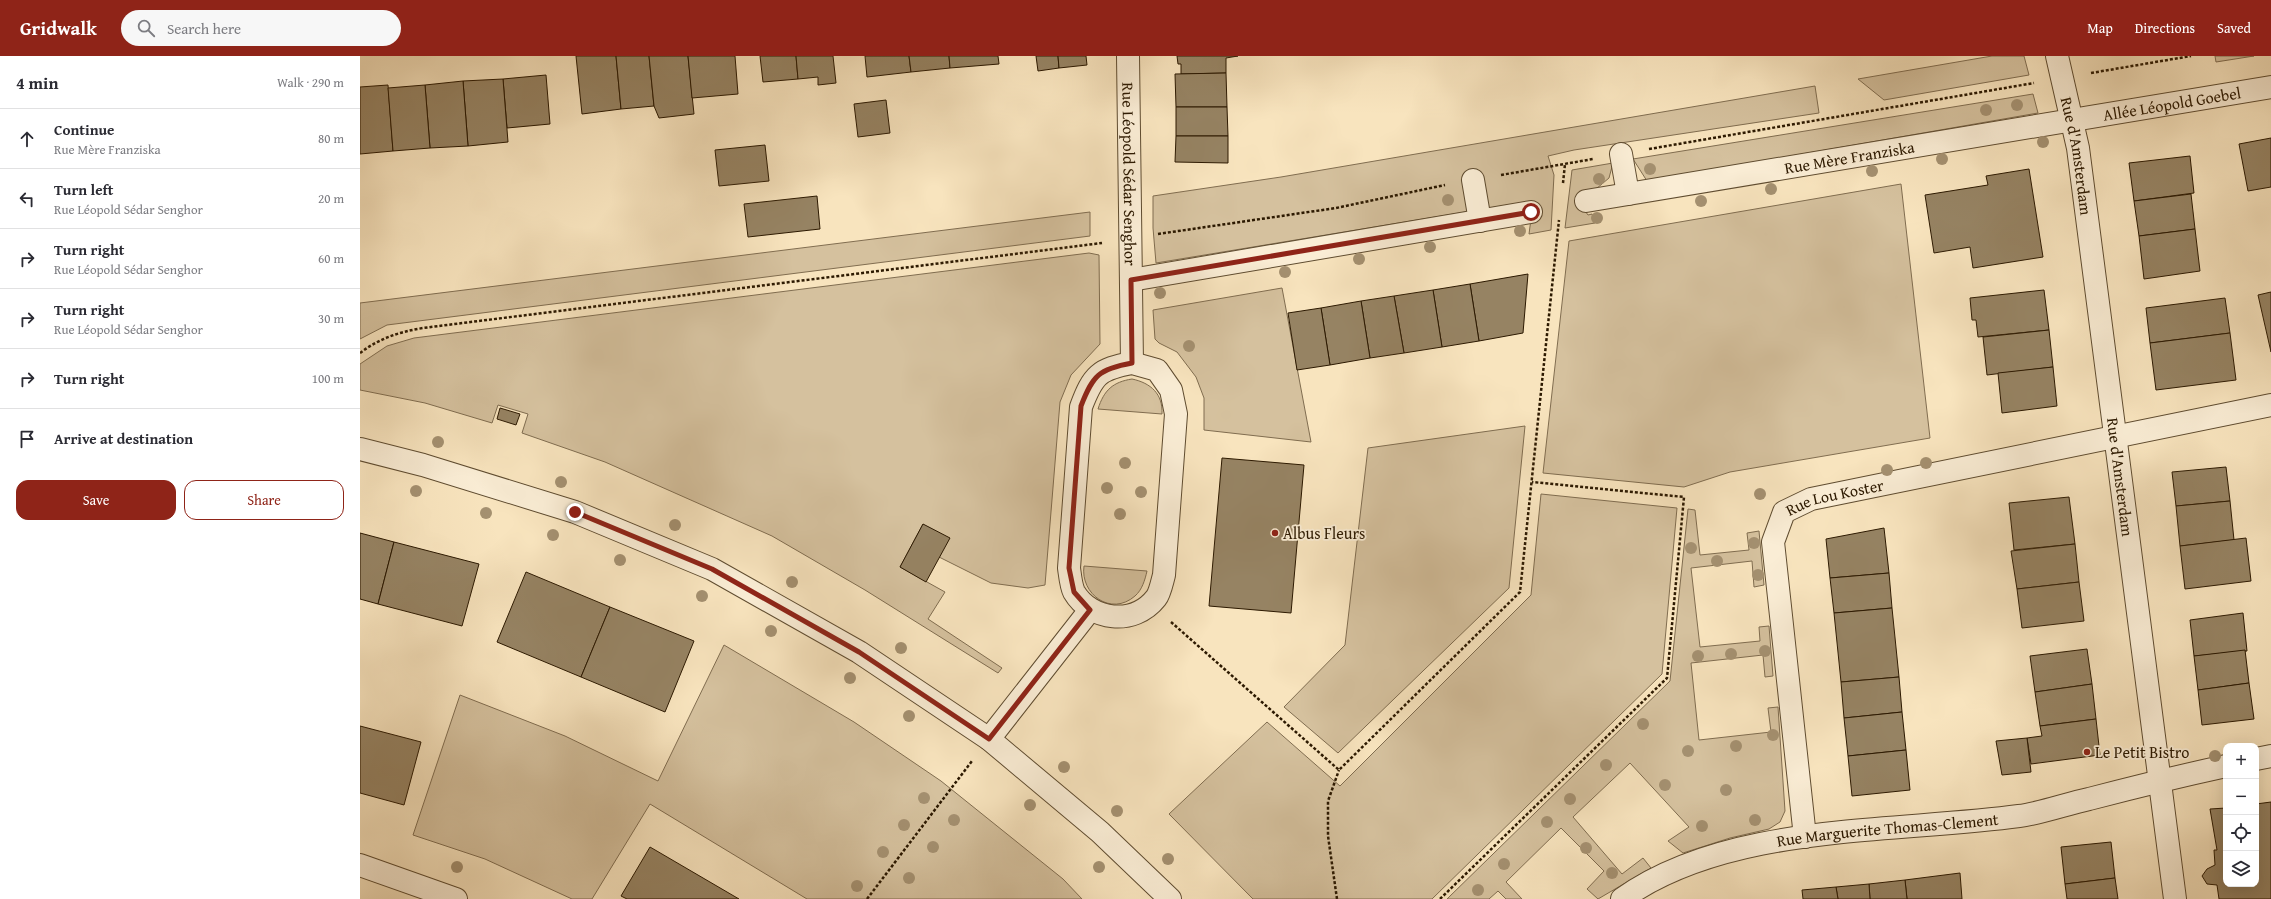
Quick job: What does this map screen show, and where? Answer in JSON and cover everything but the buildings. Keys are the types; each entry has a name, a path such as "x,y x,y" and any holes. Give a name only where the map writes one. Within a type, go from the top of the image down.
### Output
{"street":[{"name":"Rue Léopold Sédar Senghor","path":"1128,56 1132,363"},
{"name":"Rue d'Amsterdam","path":"2057,56 2078,148 2114,437 2175,899"},
{"name":"Allée Léopold Goebel","path":"2072,120 2271,86"},
{"name":"Rue Mère Franziska","path":"1586,201 2072,120"},
{"path":"1621,154 1628,194"},
{"path":"1473,180 1480,221"},
{"path":"1131,280 1531,212"},
{"path":"1132,363 1156,370 1172,390 1176,414 1164,575 1156,598 1149,603 1137,614 1113,618 1090,610 1074,592 1069,568 1081,406 1089,383 1108,368 1132,363"},
{"name":"Rue Lou Koster","path":"1805,837 1773,542 1784,512 1811,499 2271,405"},
{"path":"360,449 423,465 575,512 712,569 859,652 989,739 1100,832 1170,899"},
{"path":"989,739 1090,610"},
{"path":"2259,758 2271,756"},
{"name":"Rue Marguerite Thomas-Clement","path":"1622,899 1671,872 1721,854 1805,837 2021,816 2160,780 2223,767"},
{"path":"360,864 456,899"}],"path":[{"path":"2103,71 2191,56"},
{"path":"1821,119 2062,78"},
{"path":"1337,899 1328,836 1328,801 1339,770 1520,592 1556,245"},
{"path":"360,353 374,343 399,332 423,328"},
{"path":"1440,899 1667,678 1684,496 1532,482"},
{"path":"1149,603 1339,770"},
{"path":"867,899 989,739"}],"shaded area":[{"path":"1992,56 2024,56 2029,75 1884,100 1858,79"},
{"path":"2215,56 2254,56 2216,62"},
{"path":"1815,86 1819,113 1574,150 1548,156 1554,175 1551,230 1529,234 1531,219 1526,202 1156,263 1153,228 1153,196 1281,177"},
{"path":"2033,94 2038,113 1647,181 1633,159"},
{"path":"1613,163 1609,178 1596,189 1583,208 1588,215 1592,214 1595,223 1565,228 1572,170"},
{"path":"1901,184 1930,438 1730,472 1684,487 1543,473 1569,241"},
{"path":"1090,212 1090,236 387,325 360,339 360,303"},
{"path":"1089,253 1099,255 1100,344 1071,375 1060,402 1045,585 1028,588 991,583 939,557 923,524 900,567 945,592 928,619 1002,668 998,673 865,590 772,536 605,462 522,433 528,414 498,405 492,423 425,403 360,390 360,364 387,346 414,338"},
{"path":"1282,288 1311,442 1204,430 1204,398 1196,377 1177,352 1159,343 1155,339 1153,310"},
{"path":"1132,379 1145,383 1154,390 1158,395 1162,407 1162,414 1098,409 1100,402 1110,388 1120,382"},
{"path":"1525,426 1509,588 1338,753 1284,707 1345,645 1368,448"},
{"path":"1541,494 1677,508 1662,674 1432,899 1253,899 1169,814 1267,722 1340,786 1531,595"},
{"path":"1688,509 1695,510 1700,555 1749,550 1747,533 1759,531 1764,585 1754,587 1752,561 1691,568 1700,647 1760,641 1759,627 1769,626 1773,676 1765,677 1763,655 1691,663 1699,740 1771,732 1768,708 1778,707 1785,811 1780,822 1769,829 1730,838 1683,853 1668,841 1689,827 1630,763 1573,817 1622,874 1643,858 1651,868 1598,899 1587,889 1604,871 1561,828 1506,882 1522,899 1506,899 1498,891 1489,899 1447,899 1670,681"},
{"path":"1084,566 1147,571 1140,591 1126,602 1116,604 1107,603 1092,593 1084,576"},
{"path":"724,645 854,722 941,781 1063,879 1082,899 807,899 650,804 592,899 572,899 485,859 413,835 460,695 565,736 658,781"}],"place":[{"name":"Albus Fleurs","path":"1275,533"},
{"name":"Le Petit Bistro","path":"2087,752"}],"route":[{"path":"575,512 712,569 859,652 946,708 989,739 1090,610 1074,592 1069,568 1081,406 1089,383 1108,368 1132,363 1131,280 1531,212"}]}
